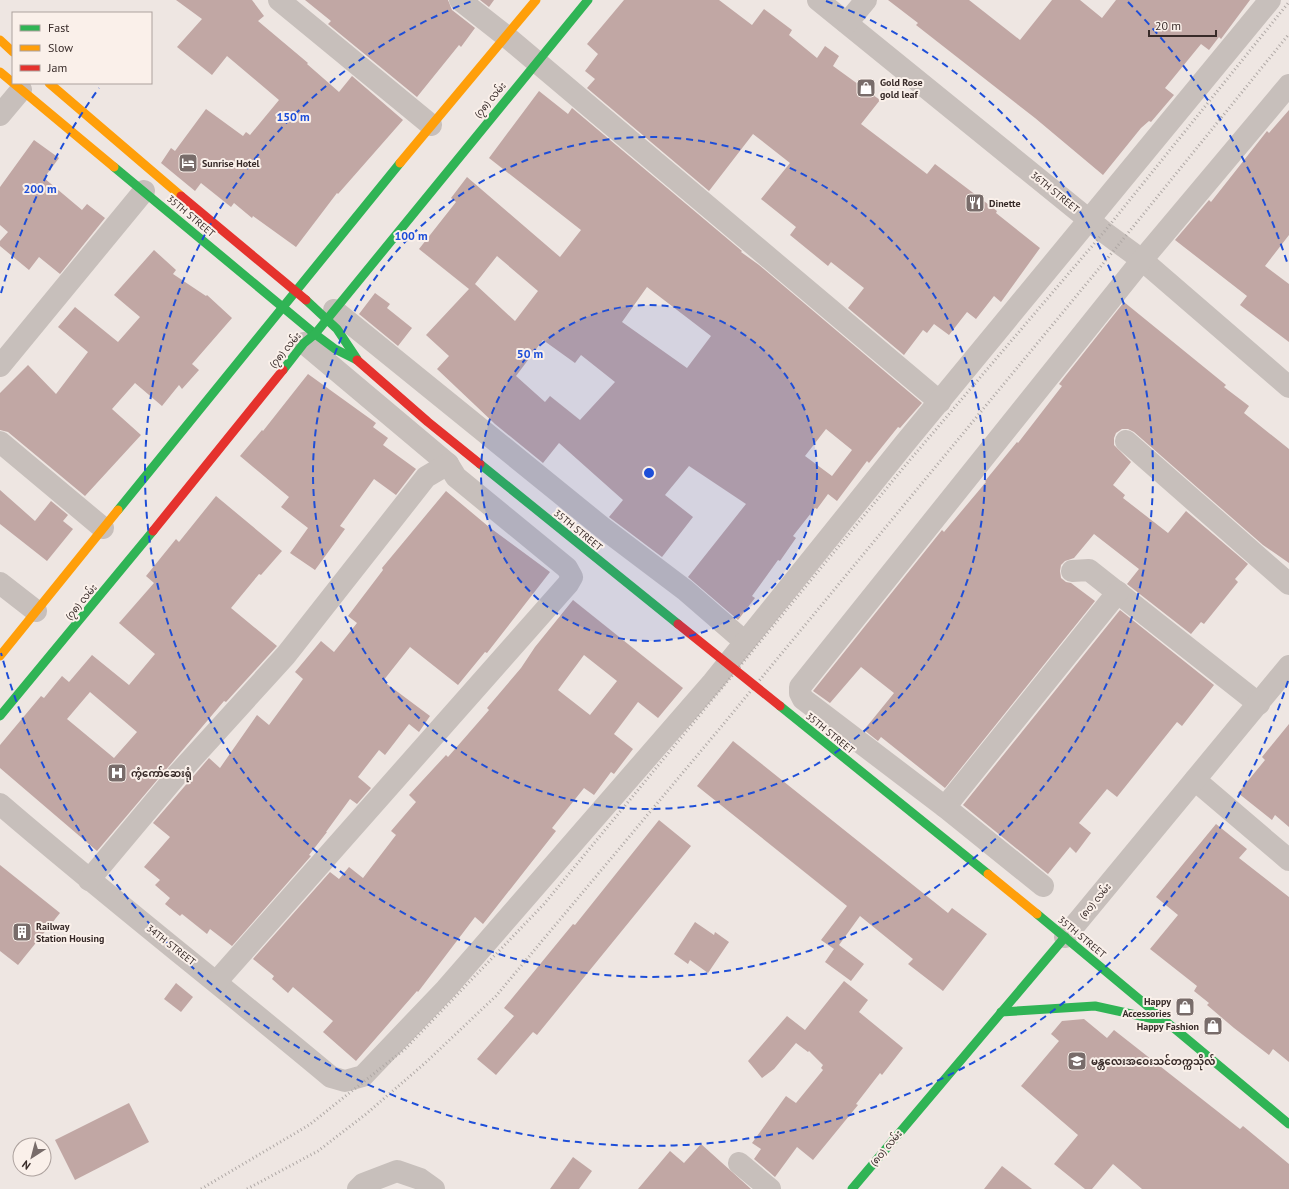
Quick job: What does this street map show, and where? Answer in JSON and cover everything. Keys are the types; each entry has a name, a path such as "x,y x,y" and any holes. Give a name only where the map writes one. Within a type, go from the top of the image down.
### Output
{"main road":[{"path":"0,656 282,307 431,125 507,37 536,0"},
{"name":"(၇၈) လမ်း","path":"0,716 588,0"},
{"path":"0,40 12,51"},
{"name":"35TH STREET","path":"0,72 12,82"},
{"name":"35TH STREET","path":"14,84 282,307 309,339 335,349 357,360 428,422 1037,914 1289,1124"},
{"name":"35TH STREET","path":"50,84 138,161 296,291 330,315 357,360"},
{"name":"(၈၀) လမ်း","path":"852,1189 1065,937"},
{"path":"1001,1012 1095,1006 1166,1021"}],"street":[{"path":"279,0 431,125"},
{"path":"460,0 507,37 940,402"},
{"name":"36TH STREET","path":"818,0 1090,220 1142,260 1289,386"},
{"path":"847,23 866,0"},
{"path":"330,315 685,590 745,642 1270,0"},
{"path":"1043,886 945,807 804,699 800,694 800,687 1142,260 1289,85"},
{"path":"0,115 21,90"},
{"path":"0,366 144,191"},
{"path":"217,982 568,584 572,577 567,568 456,477 448,464 309,339"},
{"path":"1126,441 1289,584"},
{"path":"0,442 103,528"},
{"path":"89,880 177,775 286,655 426,477 448,464"},
{"path":"1072,571 1089,570 1258,704"},
{"path":"0,583 36,611"},
{"path":"945,807 1118,592"},
{"name":"34TH STREET","path":"0,804 89,880 217,982 331,1077 345,1081 363,1076 446,989 713,682 745,642"},
{"name":"(၈၀) လမ်း","path":"1065,937 1289,666"},
{"path":"1195,780 1289,860"},
{"path":"739,1163 770,1189"},
{"path":"358,1189 364,1184 398,1171 420,1179 434,1189"}],"building":[{"path":"176,0 252,0 264,16 258,21 308,63 307,64 339,92 352,76 403,120 338,194 337,193 296,247 253,216 252,218 234,203 231,207 201,183 195,191 161,163 171,148 175,151 206,109 243,136 246,132 250,135 279,100 227,56 212,75 177,47 202,19"},
{"path":"305,0 448,0 452,10 475,28 461,47 459,45 417,97 328,24 331,21"},
{"path":"480,0 494,0 489,7"},
{"path":"624,0 719,0 752,25 764,9 792,30 789,35 817,58 825,46 839,56 833,66 880,100 861,124 927,174 935,164 997,211 996,213 1040,248 1001,302 994,296 976,319 967,312 949,335 934,324 927,333 923,330 904,355 848,308 864,288 831,262 828,266 790,235 796,227 761,199 790,163 753,134 709,191 587,88 595,79 585,71 598,54 587,44"},
{"path":"888,0 969,0 1020,40 1052,0 1080,0 1102,18 1116,0 1250,0 1221,39 1219,37 1209,50 1201,44 1165,88 1174,95 1151,122 1149,121 1141,128 1103,175 1035,118 916,25 918,23"},
{"path":"539,91 568,114 572,108 922,403 900,428 898,427 869,463 867,461 837,501 828,494 817,509 815,508 793,536 796,538 752,596 755,598 738,620 688,577 746,504 689,466 665,495 693,517 662,557 609,517 623,500 559,443 543,463 495,424 437,369 449,356 426,335 469,289 419,249 456,202 451,198 467,177 560,257 581,230 489,158","holes":["497,256 538,291 515,321 475,284","647,287 711,336 687,368 622,322","543,340 575,363 581,355 615,382 580,420 550,396 545,402 516,376","826,429 852,450 832,476 805,456"]},
{"path":"1289,110 1289,235 1265,266 1289,284 1289,342 1240,305 1247,296 1175,240 1209,200 1211,202 1267,131 1269,133"},
{"path":"34,140 59,158 44,178 82,210 87,204 105,218 60,274 39,257 29,270 0,246 0,241 8,232 0,225 0,187"},
{"path":"154,250 176,270 173,274 206,296 207,295 232,318 192,364 199,370 182,389 179,385 162,406 135,383 112,409 141,435 85,496 8,432 0,430 0,393 28,365 56,394 88,352 58,327 75,307 118,342 140,317 114,295"},
{"path":"375,293 390,304 387,308 412,328 398,346 359,314"},
{"path":"1124,302 1226,385 1224,387 1249,406 1244,413 1289,449 1289,563 1263,545 1134,432 1128,429 1122,429 1116,433 1114,445 1131,462 1113,485 1125,495 1123,498 1168,533 1186,511 1248,564 1235,579 1238,582 1204,624 1201,622 1191,634 1127,584 1139,569 1094,534 1074,558 1065,561 1061,565 1060,571 1061,578 1066,582 1071,583 1095,601 945,788 881,737 878,741 864,730 894,693 861,667 830,703 813,691 942,530 944,532 1017,442 1018,443 1062,386 1059,384"},
{"path":"308,374 376,423 373,427 388,438 383,445 416,469 396,495 374,479 340,526 345,529 315,570 290,553 308,528 281,507 289,497 240,456 262,430 263,431"},
{"path":"0,490 35,521 51,501 68,515 63,521 73,529 47,561 0,524"},
{"path":"446,491 489,527 550,572 487,653 485,652 458,685 410,647 383,681 430,716 419,732 409,724 385,755 379,750 358,777 371,788 357,804 350,799 309,855 311,856 232,946 210,929 207,934 182,914 180,916 165,904 170,898 155,885 160,880 144,867 170,837 153,823 209,758 220,768 257,715 269,725 303,679 295,672 321,641 334,652 357,623 348,616 383,570 382,568"},
{"path":"216,496 282,551 261,575 259,574 231,608 277,646 226,702 224,701 97,851 0,768 0,745 41,696 44,698 62,676 69,682 92,655 129,685 155,654 119,623 154,583 146,576 176,539 179,542","holes":["90,692 137,732 114,758 67,719"]},
{"path":"573,600 683,688 658,718 638,702 614,734 633,749 614,774 611,772 594,795 584,788 552,828 556,831 483,924 475,917 418,992 417,991 356,1061 323,1032 333,1021 293,987 288,993 272,979 274,976 253,959 330,872 339,879 349,867 363,878 396,835 391,831 416,802 409,795 446,755 448,757 489,710 487,708 521,668 535,647","holes":["584,655 617,681 590,715 558,690"]},
{"path":"1120,610 1214,685 1182,726 1177,722 1117,797 1107,789 1079,823 1091,833 1076,853 1070,847 1048,874 963,805"},
{"path":"1289,724 1289,827 1275,815 1272,820 1238,793 1265,760 1262,757"},
{"path":"733,741 948,913 952,908 987,934 943,991 908,964 913,959 860,916 839,945 864,964 851,981 825,962 834,949 821,940 847,906 697,786"},
{"path":"659,820 691,846 537,1035 533,1032 496,1075 477,1059 514,1016 504,1008 573,924 575,925"},
{"path":"1216,824 1247,849 1239,858 1289,897 1289,1062 1273,1049 1269,1055 1234,1028 1207,1005 1209,1003 1194,991 1197,986 1150,949 1178,915 1156,897"},
{"name":"Railway Station Housing","path":"0,865 60,913 18,965 0,951"},
{"path":"695,922 714,935 715,932 729,942 708,973 690,960 688,964 674,954"},
{"path":"844,981 868,1000 859,1012 903,1048 882,1075 880,1073 856,1104 858,1105 813,1160 797,1147 775,1177 754,1159 761,1149 752,1143 786,1096 796,1103 823,1070 821,1068 823,1065 809,1051 808,1052 796,1043 774,1069 762,1078 748,1061 787,1016 805,1030"},
{"path":"176,983 193,997 181,1012 164,999"},
{"path":"1084,1019 1107,1038 1114,1030 1240,1129 1243,1126 1289,1164 1289,1189 1142,1189 1113,1164 1092,1189 1085,1189 1054,1164 1078,1135 1021,1086 1059,1041 1051,1034 1062,1021"},
{"path":"129,1103 149,1142 75,1180 55,1140"},
{"path":"701,1144 751,1189 638,1189 670,1151 684,1163"},
{"path":"573,1157 592,1171 579,1189 550,1189"},
{"path":"1002,1166 1032,1189 984,1189"}],"railway":[{"path":"201,1189 309,1125 405,1049 544,904 909,461 1104,232 1289,2"},
{"path":"247,1189 318,1151 366,1114 424,1064 496,996 721,727 1120,243 1289,34"}],"traffic: fast":[{"path":"283,370 304,343 315,334 588,0"},
{"path":"118,510 400,163"},
{"path":"114,167 315,334 335,349 357,360"},
{"path":"306,300 337,329 357,359"},
{"path":"480,464 678,624"},
{"path":"0,716 153,531"},
{"path":"780,706 988,874"},
{"path":"1037,914 1289,1124"},
{"path":"852,1189 1065,937"},
{"path":"1001,1012 1095,1006 1163,1021"}],"traffic: slow":[{"path":"400,163 536,0"},
{"path":"0,40 12,51"},
{"path":"0,72 12,82"},
{"path":"14,84 114,167"},
{"path":"50,84 181,196"},
{"path":"0,656 118,510"},
{"path":"988,874 1037,914"}],"traffic: jam":[{"path":"181,196 306,300"},
{"path":"357,360 428,422 480,464"},
{"path":"153,531 283,370"},
{"path":"678,624 780,706"}],"place":[{"name":"Gold Rose gold leaf","path":"866,88"},
{"name":"Sunrise Hotel","path":"188,163"},
{"name":"Dinette","path":"975,203"},
{"name":"ကံ့ကော်ဆေးရုံ","path":"117,773"},
{"name":"Railway Station Housing","path":"22,932"},
{"name":"Happy Accessories","path":"1185,1007"},
{"name":"Happy Fashion","path":"1213,1026"},
{"name":"မန္တလေးအဝေးသင်တက္ကသိုလ်","path":"1077,1061"}]}
